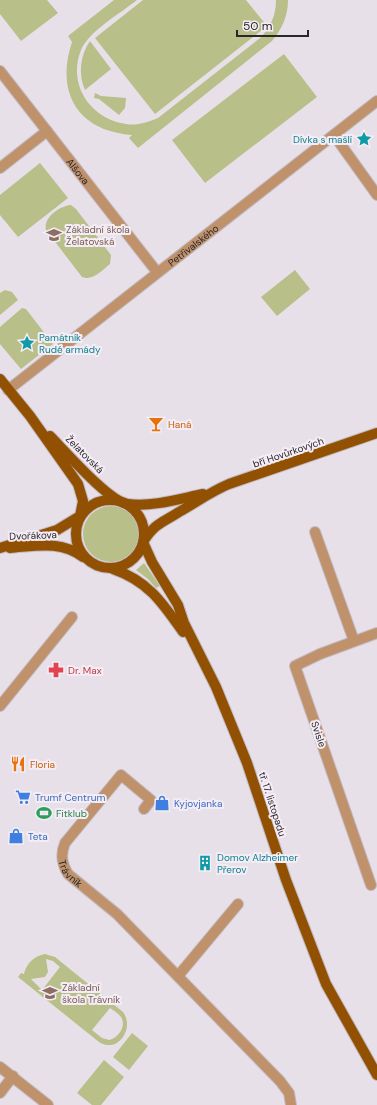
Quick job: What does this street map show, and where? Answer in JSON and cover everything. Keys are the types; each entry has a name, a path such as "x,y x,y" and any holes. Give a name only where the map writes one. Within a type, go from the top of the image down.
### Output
{"main road":[{"name":"Želatovská","path":"0,379 30,416 98,484 126,504"},
{"name":"Želatovská","path":"30,416 78,484 83,502 80,516"},
{"name":"bří Hovůrkových","path":"143,542 162,520 179,513 207,494 229,484 377,433"},
{"name":"bří Hovůrkových","path":"126,504 160,503 207,494"},
{"path":"104,500 119,501 126,504 137,513 144,527 143,542 137,555 132,560 120,567 113,569 100,567 88,561 79,550 75,536 75,529 80,516 91,505 104,500"},
{"name":"Dvořákova","path":"0,548 57,530 80,516"},
{"name":"tř. 17. listopadu","path":"143,542 156,569 178,605 184,623 216,687 247,763 286,880 323,977 377,1075"},
{"name":"Dvořákova","path":"0,548 58,546 73,550 88,561"},
{"name":"tř. 17. listopadu","path":"113,569 132,575 147,587 198,651"},
{"name":"tř. 17. listopadu","path":"364,1052 377,1070"}],"street":[{"name":"Alšova","path":"0,71 156,272"},
{"name":"Petřivalského","path":"8,390 156,272 377,101"},
{"path":"0,168 47,131"},
{"path":"334,135 377,195"},
{"path":"315,532 354,641"},
{"path":"0,706 72,617"},
{"name":"Svisle","path":"371,885 295,666 320,654 377,633"},
{"name":"Trávník","path":"144,809 151,800 121,775 65,843 62,850 63,866 68,874 117,914 280,1081 289,1093 291,1105"},
{"path":"178,976 238,904"},
{"path":"0,1067 48,1105"},
{"path":"0,1093 13,1076"}],"green space":[{"path":"0,0 47,0 58,13 21,41 0,14"},
{"path":"114,0 137,0 98,29 85,43 77,63 77,76 85,98 93,108 113,121 134,124 158,118 260,38 267,30 272,20 276,0 288,0 284,22 272,41 138,148 129,138 132,135 113,132 97,126 85,117 75,106 69,93 67,60 72,42 68,36"},
{"path":"143,0 246,0 267,26 155,114 95,38"},
{"path":"90,41 111,69 85,90 81,78 81,65 84,52"},
{"path":"284,54 317,97 205,183 172,140"},
{"path":"95,93 101,96 126,98 125,108 119,115 99,99 94,98"},
{"path":"40,163 68,198 18,237 0,215 0,195"},
{"path":"71,205 76,209 111,255 110,264 97,275 90,278 82,277 46,230 47,221 53,213"},
{"path":"295,270 310,289 277,316 261,297"},
{"path":"5,290 12,292 18,300 0,315 0,293"},
{"path":"22,308 26,309 53,344 21,369 0,344 0,327"},
{"path":"111,506 122,508 131,514 137,523 139,534 137,545 131,554 122,560 111,562 100,560 91,554 85,545 83,534 85,523 91,514 100,508"},
{"path":"144,563 160,586 156,588 148,579 136,570"},
{"path":"45,954 55,957 123,1012 127,1025 123,1038 112,1045 106,1045 99,1042 18,977 21,973 24,974 31,961","holes":["46,959 53,961 60,967 42,990 31,979 45,977 48,972","110,1008 121,1017 123,1024 121,1031 116,1037 109,1040 102,1038 92,1030"]},
{"path":"132,1033 148,1046 129,1070 113,1057"},
{"path":"104,1060 124,1077 101,1105 92,1105 77,1093"}],"place":[{"name":"Dívka s mašlí","path":"364,139"},
{"name":"Základní škola Želatovská","path":"54,235"},
{"name":"Památník Rudé armády","path":"27,343"},
{"name":"Haná","path":"156,424"},
{"name":"Dr. Max","path":"56,670"},
{"name":"Floria","path":"18,764"},
{"name":"Trumf Centrum","path":"23,797"},
{"name":"Kyjovjanka","path":"162,803"},
{"name":"Fitklub","path":"44,813"},
{"name":"Teta","path":"16,836"},
{"name":"Domov Alzheimer Přerov","path":"205,863"},
{"name":"Základní škola Trávník","path":"50,993"}]}
